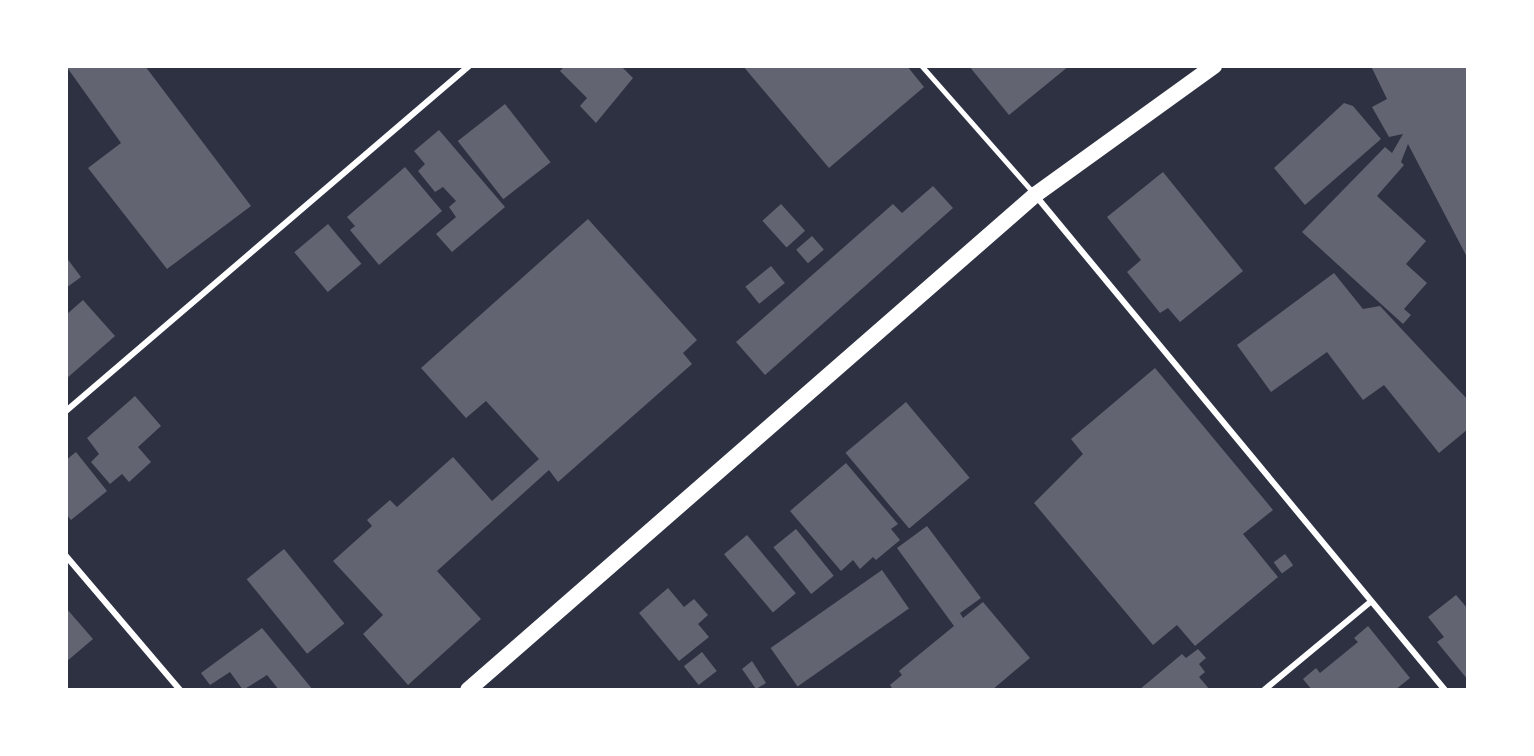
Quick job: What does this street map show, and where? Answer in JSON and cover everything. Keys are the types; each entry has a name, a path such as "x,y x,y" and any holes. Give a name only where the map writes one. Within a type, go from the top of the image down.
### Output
{"highway":[{"path":"468,690 1035,195 1214,66"}],"street":[{"path":"66,411 469,66"},
{"path":"1035,195 1369,603 1444,690"},
{"path":"66,556 180,690"},
{"path":"1264,690 1369,603"}],"lane":[{"path":"922,66 1035,195"}],"building":[{"path":"66,66 145,66 251,206 167,269 88,168 121,143"},
{"path":"565,66 621,66 633,78 596,123 580,106 587,98 560,71"},
{"path":"743,66 907,66 924,87 829,168"},
{"path":"969,66 1069,66 1009,115"},
{"path":"1371,66 1468,66 1468,259 1408,144 1401,162 1404,165 1377,196 1426,241 1406,264 1427,283 1404,309 1411,315 1403,324 1302,232 1385,147 1392,153 1403,134 1389,137 1372,107 1387,99"},
{"path":"1344,103 1353,106 1381,139 1305,205 1274,168"},
{"path":"505,104 551,162 503,199 458,141"},
{"path":"439,130 505,207 452,252 436,234 456,217 449,207 456,201 443,187 435,192 418,171 425,164 414,151"},
{"path":"405,167 442,211 379,265 350,230 355,226 347,217"},
{"path":"1163,172 1243,271 1180,322 1168,308 1160,313 1127,272 1141,260 1107,217"},
{"path":"933,186 953,208 765,375 736,342 893,204 902,213"},
{"path":"781,204 805,231 787,247 762,221"},
{"path":"588,219 697,340 683,353 692,364 558,482 549,470 437,571 481,619 408,685 363,634 383,615 333,561 372,526 367,520 390,500 397,507 453,457 492,501 539,459 486,401 466,418 421,368"},
{"path":"328,224 361,264 328,292 294,252"},
{"path":"812,236 824,250 808,263 796,250"},
{"path":"66,257 81,277 66,288"},
{"path":"771,266 785,283 759,304 745,287"},
{"path":"1334,273 1363,309 1380,306 1468,400 1468,429 1439,453 1384,385 1363,400 1327,352 1271,392 1237,345"},
{"path":"83,300 115,336 66,379 66,315"},
{"path":"1155,368 1273,510 1243,534 1278,577 1195,646 1177,625 1153,645 1034,503 1083,454 1071,439"},
{"path":"135,396 161,426 138,447 151,462 129,482 122,474 110,484 91,462 99,454 87,438"},
{"path":"906,402 970,478 909,529 845,453"},
{"path":"76,452 107,491 71,520 66,514 66,460"},
{"path":"846,463 898,524 891,529 900,540 876,560 873,557 860,569 853,560 841,571 790,511"},
{"path":"927,526 981,598 960,613 963,618 983,602 1030,658 992,690 893,690 890,685 902,675 899,671 954,626 897,548"},
{"path":"796,529 834,576 811,594 773,547"},
{"path":"747,535 796,593 773,613 724,554"},
{"path":"284,549 344,624 307,654 247,579"},
{"path":"1285,554 1293,565 1282,574 1274,562"},
{"path":"882,570 909,609 798,687 771,648"},
{"path":"668,588 684,607 694,599 708,615 698,624 709,637 679,661 639,613"},
{"path":"1456,595 1468,609 1468,680 1437,642 1444,637 1428,617"},
{"path":"66,608 93,639 66,662"},
{"path":"1368,626 1410,678 1395,690 1312,690 1303,679 1316,668 1320,673 1358,642 1354,638"},
{"path":"262,628 313,690 279,690 267,675 243,690 230,672 210,685 201,673"},
{"path":"1198,649 1206,658 1199,664 1205,672 1199,677 1210,690 1139,690 1182,654 1186,658"},
{"path":"702,652 717,671 699,685 684,666"},
{"path":"752,661 766,683 756,689 742,669"}]}
